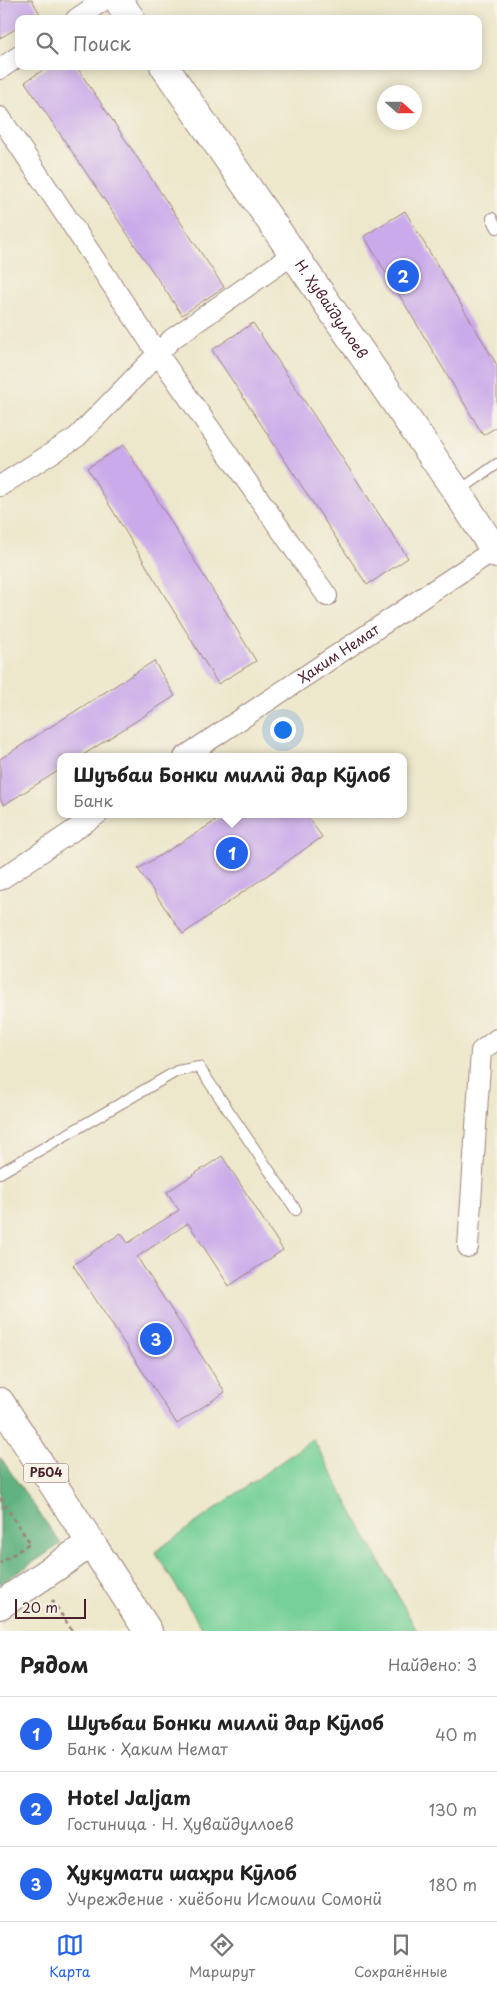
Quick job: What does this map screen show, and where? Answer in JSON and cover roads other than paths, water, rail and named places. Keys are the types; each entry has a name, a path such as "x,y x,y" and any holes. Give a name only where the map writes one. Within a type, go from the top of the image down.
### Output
{"street":[{"path":"82,15 104,0"},
{"path":"118,0 128,15"},
{"path":"0,69 15,59"},
{"name":"Н. Ҳувайдуллоев","path":"167,70 457,492 496,552"},
{"path":"0,117 158,354 327,596"},
{"path":"0,486 77,437 172,339 292,254"},
{"name":"Ҳаким Немат","path":"190,753 496,552"},
{"path":"0,880 92,818"},
{"path":"468,1247 481,1051 497,1039"},
{"name":"РБ04","path":"0,1402 91,1543"},
{"path":"0,1605 91,1543 148,1631"}],"lane":[{"path":"492,218 497,228"},
{"path":"457,492 497,464"},
{"path":"0,1173 177,1071 199,1067 296,1210"}],"place":[{"name":"Hotel Jaljam","path":"403,276"},
{"name":"Шуъбаи Бонки миллӣ дар Кӯлоб","path":"232,853"},
{"name":"Ҳукумати шаҳри Кӯлоб","path":"156,1339"}]}
